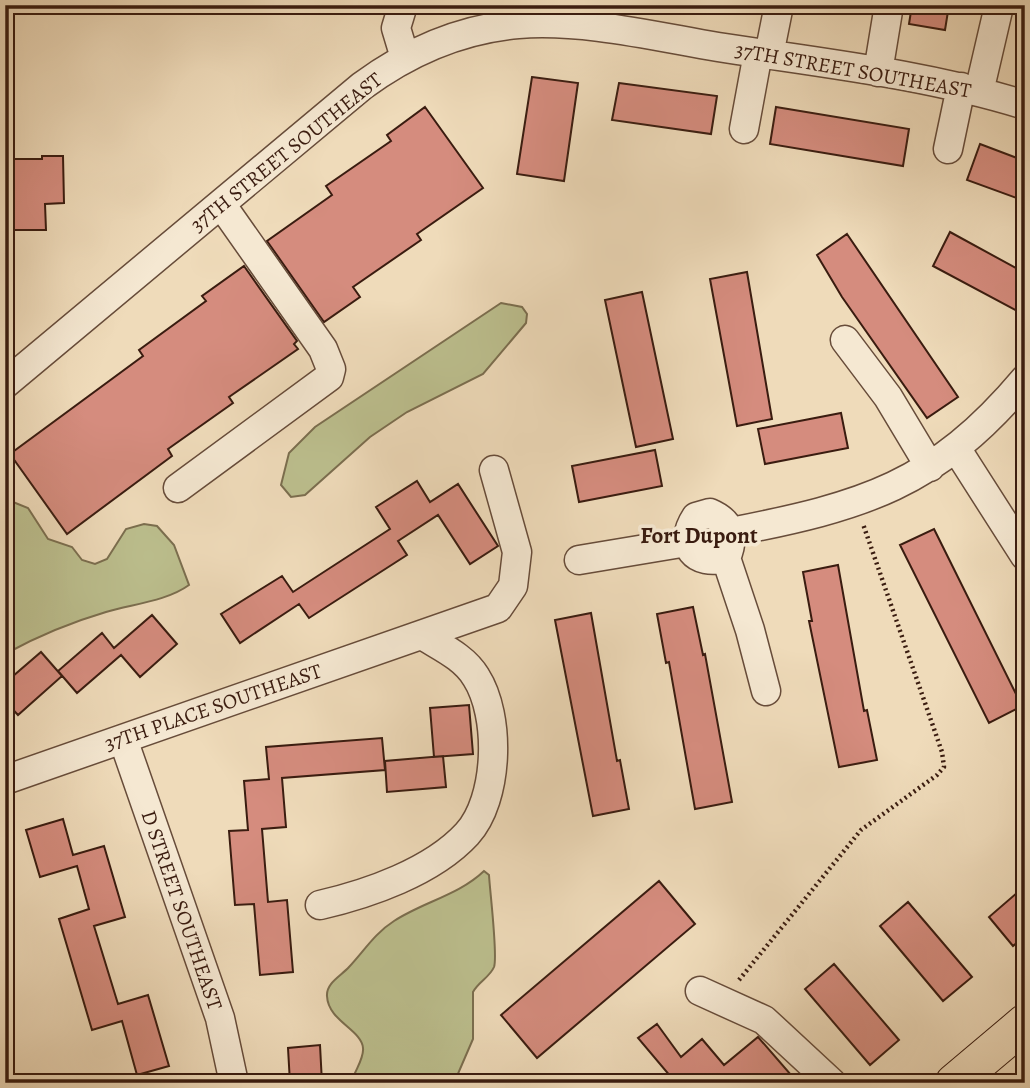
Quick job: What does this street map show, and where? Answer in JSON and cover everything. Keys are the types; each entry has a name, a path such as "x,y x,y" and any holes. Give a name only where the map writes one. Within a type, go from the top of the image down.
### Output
{"main road":[{"path":"954,1083 1025,1023"}],"street":[{"path":"403,5 396,28 405,58"},
{"path":"744,129 779,5"},
{"path":"878,72 889,5"},
{"path":"948,149 999,6"},
{"name":"37TH STREET SOUTHEAST","path":"5,384 362,86 405,58 476,31 539,24 590,27 878,72 970,89 1025,105"},
{"path":"178,488 329,377 331,369 323,349 221,204"},
{"path":"845,340 888,397 930,467"},
{"path":"766,691 747,620 729,545 723,519 710,513 696,517 687,531 687,542 694,552 705,559 729,545 888,490 930,467 956,448 998,410 1025,379"},
{"path":"956,448 1025,556"},
{"name":"37TH PLACE SOUTHEAST","path":"5,780 498,607 513,586 517,552 494,470"},
{"path":"579,560 687,542"},
{"path":"320,905 376,890 442,855 468,833 482,808 492,766 494,735 484,692 476,675 461,659 422,635"},
{"name":"D STREET SOUTHEAST","path":"123,739 220,1018 234,1083"},
{"path":"711,996 764,1020 832,1083"}],"path":[{"path":"711,996 862,830 944,767 939,744 856,503"}],"green space":[{"path":"501,303 522,307 527,314 526,323 483,374 407,412 370,437 305,495 291,497 281,485 289,453 315,427"},
{"path":"13,502 28,508 48,539 72,547 82,560 95,564 107,559 126,529 144,524 157,526 174,545 189,585 160,598 67,625 5,654 5,504"},
{"path":"484,871 489,875 495,961 492,971 473,992 473,1039 454,1083 359,1083 355,1073 363,1048 357,1036 329,1005 329,987 387,926 405,914 463,886"}],"building":[{"path":"912,5 949,5 945,30 909,24"},
{"path":"532,77 578,83 564,181 517,174"},
{"path":"619,83 717,96 711,134 612,120"},
{"path":"425,107 483,188 417,234 421,240 353,287 360,297 324,322 267,241 332,195 326,186 391,141 387,135"},
{"path":"776,107 909,129 903,166 770,144"},
{"path":"980,144 1025,161 1025,201 967,180"},
{"path":"42,156 63,156 64,203 45,204 46,230 5,230 5,159 42,159"},
{"path":"950,232 1025,273 1025,315 933,266"},
{"path":"847,234 958,397 927,418 842,297 817,255"},
{"path":"244,266 297,341 294,344 298,349 229,397 233,403 168,449 172,456 67,534 10,454 143,356 139,350 206,301 202,296"},
{"path":"747,272 772,419 737,426 710,279"},
{"path":"642,292 673,439 636,447 605,300"},
{"path":"841,413 848,448 765,464 758,429"},
{"path":"655,450 662,486 579,502 572,466"},
{"path":"417,481 430,502 458,484 498,546 470,564 438,515 398,541 407,555 309,618 299,604 240,643 221,614 282,576 293,592 390,529 376,507"},
{"path":"934,529 1022,706 989,723 900,545"},
{"path":"838,565 864,711 867,710 877,760 839,767 809,621 812,621 803,572"},
{"path":"693,607 703,655 705,654 732,802 695,809 669,662 666,663 657,614"},
{"path":"591,613 617,761 620,760 629,809 593,816 555,620"},
{"path":"152,615 177,644 140,677 121,655 77,693 58,671 102,633 114,648"},
{"path":"41,652 62,676 18,715 5,701 5,683"},
{"path":"469,705 473,754 434,757 430,708"},
{"path":"382,738 385,770 282,778 286,827 262,829 268,902 287,900 293,972 260,975 254,904 235,905 229,831 248,830 244,781 269,779 266,747"},
{"path":"443,756 446,787 387,792 385,761"},
{"path":"63,819 73,855 104,846 125,917 94,926 118,1004 148,995 169,1066 137,1075 122,1021 92,1030 59,919 89,909 77,866 40,877 26,830"},
{"path":"659,881 695,924 537,1058 501,1015"},
{"path":"1025,886 1025,936 1013,946 989,917"},
{"path":"908,902 972,977 943,1001 880,926"},
{"path":"834,964 899,1040 870,1065 805,989"},
{"path":"657,1024 681,1057 702,1039 724,1065 758,1037 798,1083 676,1083 638,1038"},
{"path":"320,1045 322,1083 290,1083 288,1048"}],"district":[{"name":"Fort Dupont","path":"699,535"}]}
